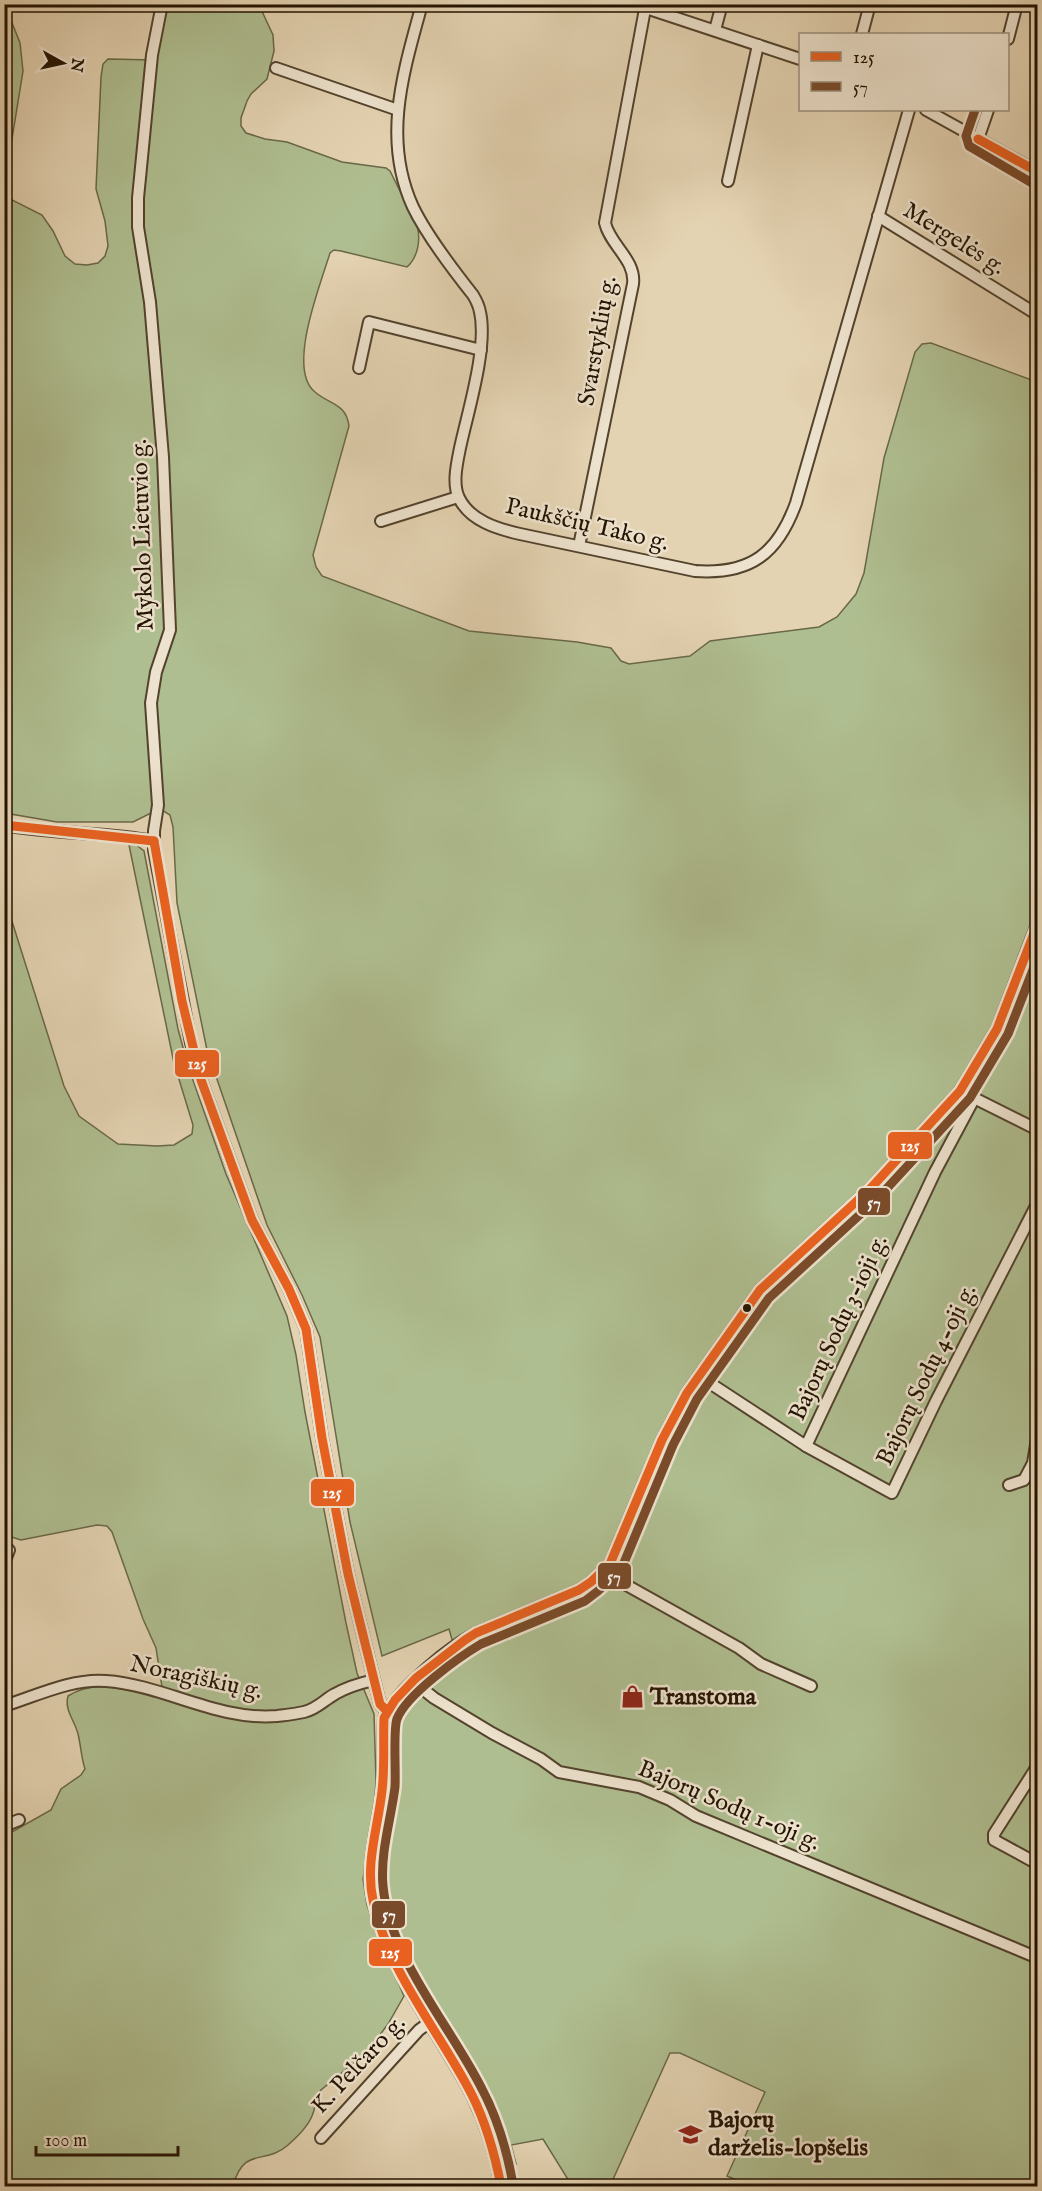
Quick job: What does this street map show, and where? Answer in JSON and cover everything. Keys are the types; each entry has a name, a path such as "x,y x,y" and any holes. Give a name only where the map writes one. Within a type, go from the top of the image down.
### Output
{"street":[{"name":"Mykolo Lietuvio g.","path":"162,4 152,55 138,198 138,227 150,302 162,446 170,611 169,636 156,672 151,703 158,805 154,841 184,1012 201,1080 252,1220 306,1329 322,1438 346,1563 380,1704 387,1711"},
{"path":"381,521 458,496 457,465 481,350 480,309 473,295 414,209 398,161 398,110 406,56 422,4"},
{"path":"634,4 799,58"},
{"path":"715,30 722,4"},
{"path":"862,33 870,4"},
{"path":"1009,35 1017,4"},
{"name":"Svarstyklių g.","path":"579,546 633,284 633,271 608,234 605,223 645,9"},
{"path":"728,181 758,45"},
{"path":"276,68 398,110"},
{"name":"Paukščių Tako g.","path":"458,496 468,512 487,524 504,530 695,571 726,572 750,564 774,546 786,528 796,502 909,111"},
{"path":"928,111 1038,172"},
{"path":"978,139 988,111"},
{"name":"Mergelės g.","path":"878,216 1038,315"},
{"path":"359,368 369,322 481,350"},
{"path":"4,825 28,829 117,834 154,841"},
{"path":"501,2187 492,2144 473,2097 402,1975 386,1942 373,1900 370,1873 382,1790 384,1718 387,1711 414,1682 460,1641 579,1590 603,1572 617,1549 663,1440 687,1393 760,1290 870,1189 960,1091 997,1029 1038,922"},
{"path":"960,1091 1038,1130"},
{"name":"Bajorų Sodų 3-ioji g.","path":"806,1446 935,1172 974,1099"},
{"name":"Bajorų Sodų 4-oji g.","path":"699,1376 806,1446 892,1493 936,1401 1038,1202"},
{"path":"1010,1485 1024,1480 1033,1463 1038,1433"},
{"path":"4,1563 9,1550"},
{"path":"603,1572 737,1647 761,1664 811,1686"},
{"name":"Noragiškių g.","path":"4,1706 65,1686 96,1680 147,1689 222,1710 274,1716 304,1712 322,1705 335,1694 374,1680"},
{"name":"Bajorų Sodų 1-oji g.","path":"414,1682 434,1698 492,1733 542,1758 559,1772 639,1787 653,1792 696,1816 1038,1958"},
{"path":"1038,1765 994,1834 994,1840 999,1844 1038,1864"},
{"path":"4,1826 19,1820"},
{"name":"K. Pelčaro g.","path":"321,2138 419,2030 430,2022"},
{"path":"1032,2187 1038,2183"}],"green space":[{"path":"5,5 20,43 23,71 5,182"},
{"path":"168,5 259,5 273,35 274,51 267,79 247,101 241,118 241,126 246,133 287,142 342,162 386,168 390,171 418,231 416,253 407,267 334,250 330,253 314,304 305,346 304,365 307,381 315,392 345,413 349,426 313,555 316,567 322,576 469,631 577,642 611,648 621,661 629,664 690,656 710,641 819,627 837,617 856,594 864,573 884,458 915,352 922,344 931,343 1037,382 1037,2177 1022,2186 751,2186 727,2176 765,2092 680,2053 670,2053 610,2186 572,2186 543,2139 511,2145 516,2164 502,2166 491,2124 435,2015 392,1941 377,1900 374,1874 388,1765 396,1732 405,1712 455,1650 449,1629 382,1656 350,1522 320,1337 267,1225 207,1050 177,903 173,827 170,815 162,810 133,822 57,822 5,813 5,191 12,200 42,215 65,256 75,264 98,263 105,256 108,246 105,221 96,189 103,64 108,59 155,60"},
{"path":"135,844 144,851 178,1029 188,1066 226,1174 287,1316 346,1623 357,1673 374,1714 376,1781 374,1811 363,1879 367,1905 404,1996 388,2024 367,2052 321,2090 312,2116 302,2132 279,2151 256,2158 243,2165 233,2186 5,2186 5,1841 10,1833 51,1810 61,1789 81,1775 85,1769 78,1734 67,1706 68,1696 88,1688 110,1687 154,1697 162,1687 156,1648 143,1619 112,1532 107,1526 97,1525 21,1540 5,1535 4,896 64,1086 79,1116 118,1144 174,1145 192,1134 193,1125 174,1063 129,845"}],"transit line":[{"name":"57","path":"975,111 966,136 969,146 1032,183"},
{"name":"125","path":"978,139 1038,172"},
{"name":"125","path":"4,825 154,841"},
{"name":"125","path":"154,841 182,1001 201,1080 252,1220 289,1289 306,1329 322,1438 348,1574 380,1704 387,1711"},
{"name":"125","path":"501,2186 490,2139 482,2117 459,2071 402,1977 380,1927 373,1900 370,1873 383,1782 384,1718 395,1700 416,1678 465,1640 476,1633 579,1590 610,1564 662,1440 687,1393 760,1290 870,1189 960,1091 997,1029 1038,923"},
{"name":"57","path":"513,2184 501,2135 488,2100 409,1965 388,1913 382,1874 395,1787 397,1719 402,1709 422,1688 471,1650 585,1601 621,1570 673,1445 697,1399 769,1298 878,1198 970,1098 1008,1034 1038,957"}],"place":[{"name":"Transtoma","path":"632,1697"},
{"name":"Bajorų darželis-lopšelis","path":"690,2134"}]}
